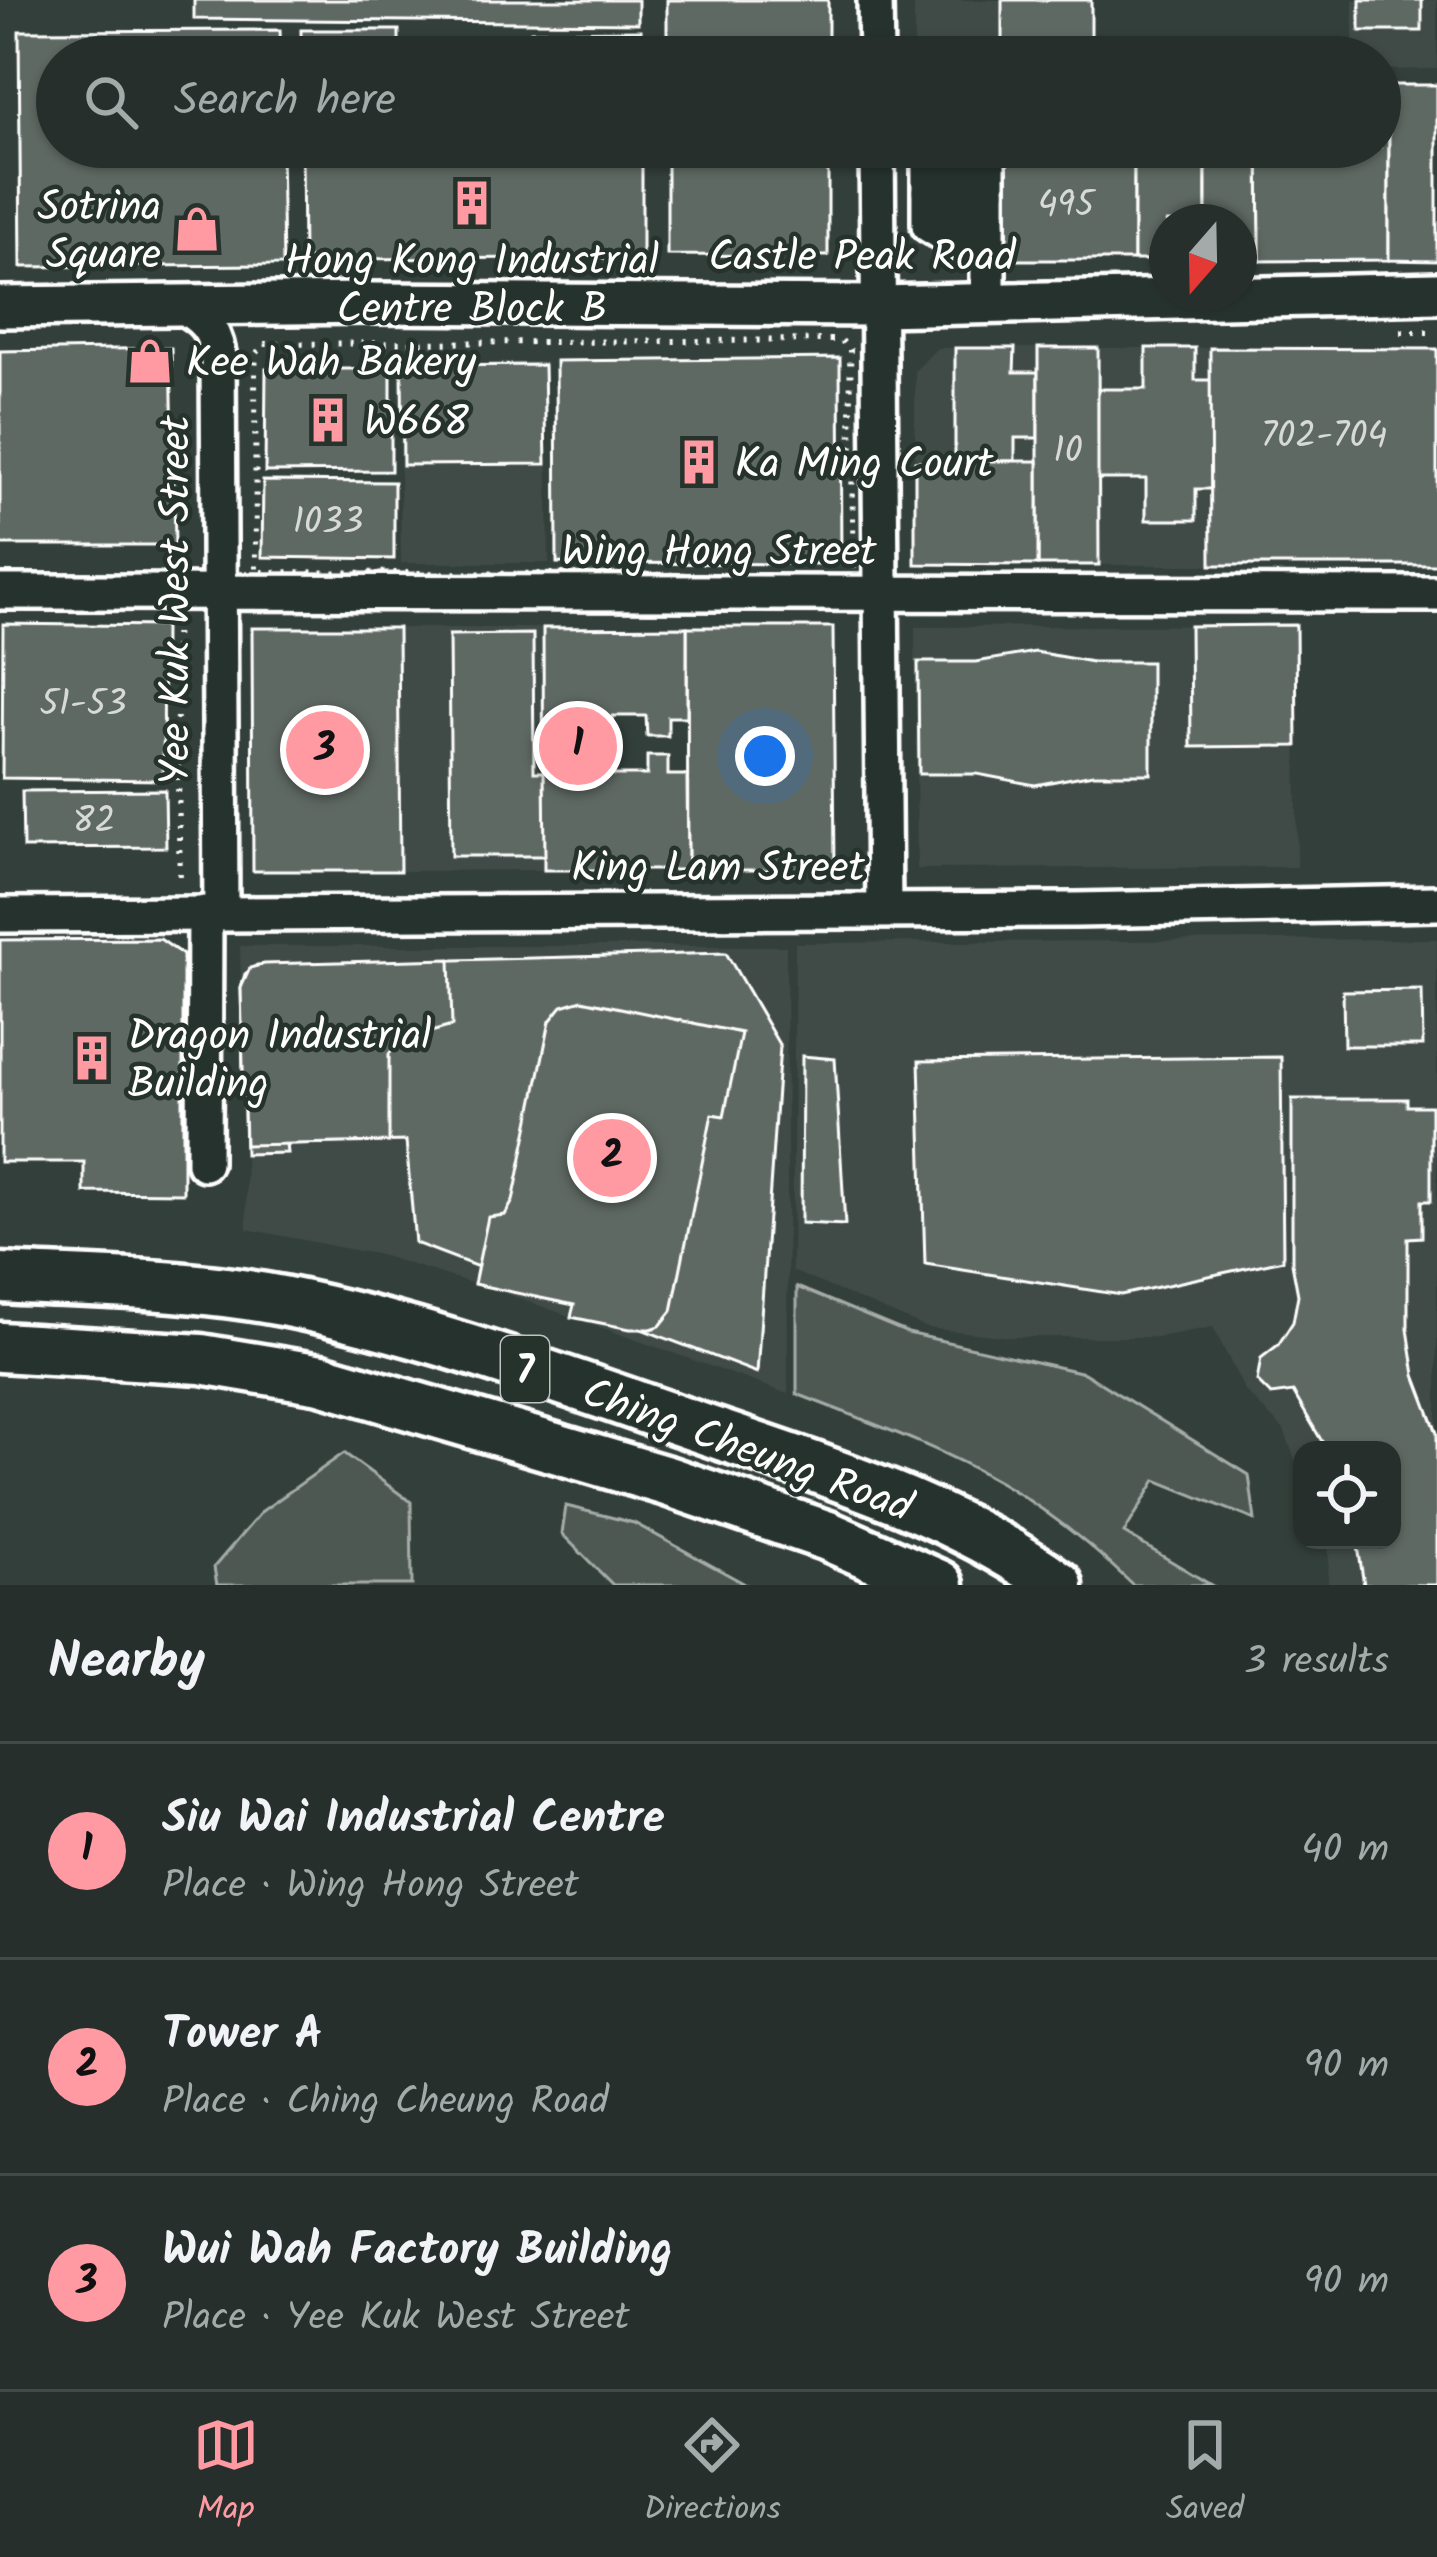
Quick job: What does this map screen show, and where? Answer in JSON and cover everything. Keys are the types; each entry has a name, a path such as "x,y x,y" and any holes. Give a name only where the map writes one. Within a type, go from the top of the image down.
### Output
{"highway":[{"name":"Ching Cheung Road","path":"0,1278 214,1290 277,1300 479,1354 844,1477 951,1522 1058,1585"},
{"name":"Ching Cheung Road","path":"0,1347 201,1359 321,1379 667,1481 828,1536 939,1585"}],"main road":[{"name":"Castle Peak Road","path":"0,307 880,307 1437,293"}],"street":[{"path":"875,0 876,36"},
{"path":"877,168 884,910"},
{"path":"929,168 928,225 988,260"},
{"path":"953,168 988,191"},
{"path":"988,168 988,304"},
{"path":"928,191 988,225"},
{"name":"Yee Kuk West Street","path":"180,305 202,317 213,331 218,353 213,913 205,1162"},
{"name":"Wing Hong Street","path":"0,592 1437,594"},
{"name":"King Lam Street","path":"0,914 1437,903"}],"path":[{"path":"1389,332 1437,332"},
{"path":"842,340 850,350 854,576 256,572 255,371 256,354 264,344 842,340"},
{"path":"170,888 180,888 175,618"}],"shaded area":[{"path":"914,0 1002,0 1002,36 914,36"},
{"path":"1353,0 1422,0 1424,41 1424,0 1437,0 1437,69 1401,70 1401,36 1353,36"},
{"path":"937,348 1038,348 1038,461 915,461 915,371"},
{"path":"1098,348 1210,348 1211,565 1099,565"},
{"path":"546,362 549,563 401,563 399,364"},
{"path":"1296,625 1297,867 917,869 915,627"},
{"path":"398,628 543,628 544,870 400,871"},
{"path":"1437,939 1437,1585 1328,1585 1328,1549 1401,1549 1401,1441 1293,1441 1293,1454 1284,1430 1245,1391 1213,1327 1159,1337 1012,1337 927,1328 792,1271 795,943"},
{"path":"240,946 786,946 788,1394 510,1295 380,1255 247,1229"},
{"path":"797,1287 908,1333 1084,1373 1249,1475 1255,1520 1156,1480 1124,1533 1211,1585 1133,1585 1070,1530 1001,1483 927,1446 797,1394"},
{"path":"344,1453 411,1502 412,1585 217,1585 214,1567 262,1511"},
{"path":"566,1506 634,1523 747,1585 613,1585 562,1534"}],"building":[{"path":"194,0 638,0 638,23 194,19"},
{"path":"667,0 828,0 828,36 667,36"},
{"path":"1002,0 1091,0 1091,36 1002,36"},
{"path":"1360,0 1422,0 1422,31 1360,31"},
{"path":"280,30 280,36 36,36 36,168 281,168 283,265 21,267 19,31"},
{"path":"301,30 399,30 399,36 301,36"},
{"path":"641,30 641,36 531,36 531,31"},
{"path":"1401,85 1437,85 1437,261 1389,260 1389,168 1401,168"},
{"name":"Hong Kong Industrial Centre Block B","path":"302,168 642,168 642,258 303,259"},
{"path":"667,168 828,168 828,256 667,255"},
{"path":"998,168 1134,168 1134,260 999,260"},
{"path":"1134,168 1206,168 1206,204 1149,204 1149,260 1134,260"},
{"path":"1206,168 1259,168 1260,261 1257,204 1206,204"},
{"path":"1259,168 1389,168 1389,260 1260,261"},
{"path":"171,348 175,545 0,545 0,351"},
{"path":"955,348 1015,348 1014,372 1038,372 1038,438 1015,438 1015,461 955,461"},
{"path":"1038,348 1098,348 1099,565 1038,565"},
{"path":"1146,348 1195,348 1195,380 1211,380 1211,489 1196,489 1196,520 1146,520 1146,479 1098,479 1098,389 1146,389"},
{"path":"1210,348 1437,349 1437,565 1211,565"},
{"name":"Ka Ming Court","path":"840,358 841,564 557,563 556,361"},
{"path":"544,365 546,464 403,465 402,366"},
{"name":"W668","path":"266,369 391,369 391,471 265,472"},
{"path":"915,461 1038,461 1038,565 915,564"},
{"path":"263,481 394,482 394,559 262,557"},
{"path":"3,624 164,626 163,780 2,778"},
{"path":"1296,625 1297,746 1191,747 1190,626"},
{"path":"687,627 833,627 835,870 688,870"},
{"path":"687,627 687,717 668,717 668,736 647,736 646,716 613,716 614,775 647,775 647,756 668,756 668,775 687,775 688,870 544,870 543,628"},
{"path":"252,628 398,628 400,871 253,871"},
{"path":"533,634 534,772 544,772 545,856 451,856 449,635"},
{"path":"1035,652 1092,662 1151,662 1151,774 1093,774 1035,785 977,774 919,774 918,662 976,662"},
{"path":"165,790 166,847 23,848 22,791"},
{"name":"Dragon Industrial Building","path":"160,939 183,955 183,1193 84,1192 84,1162 0,1162 0,940"},
{"path":"726,953 780,1046 757,1373 415,1243 406,1141 286,1144 287,1153 245,1154 241,988 245,974 257,965"},
{"path":"450,959 452,1026 402,1040 389,1054 389,1142 245,1145 241,988 250,968"},
{"path":"1422,990 1423,1046 1344,1046 1343,991"},
{"path":"582,1000 741,1033 724,1116 712,1114 672,1311 651,1329 571,1317 574,1305 474,1284 488,1217 505,1215 513,1201 550,1021 562,1006"},
{"path":"802,1056 835,1059 845,1225 801,1223"},
{"path":"1281,1057 1283,1260 1121,1295 925,1264 919,1061"},
{"path":"1292,1099 1407,1099 1407,1106 1431,1106 1431,1201 1422,1201 1422,1237 1408,1238 1408,1329 1415,1375 1437,1433 1437,1585 1364,1585 1358,1549 1401,1549 1401,1441 1322,1441 1293,1392 1271,1395 1257,1381 1261,1358 1278,1345 1293,1322 1298,1295 1292,1263"}],"place":[{"name":"Hong Kong Industrial Centre Block B","path":"472,203"},
{"name":"Sotrina Square","path":"197,229"},
{"name":"Kee Wah Bakery","path":"150,361"},
{"name":"W668","path":"328,420"},
{"name":"Ka Ming Court","path":"699,462"},
{"name":"Siu Wai Industrial Centre","path":"578,746"},
{"name":"Wui Wah Factory Building","path":"325,750"},
{"name":"Dragon Industrial Building","path":"92,1058"},
{"name":"Tower A","path":"612,1158"}]}
